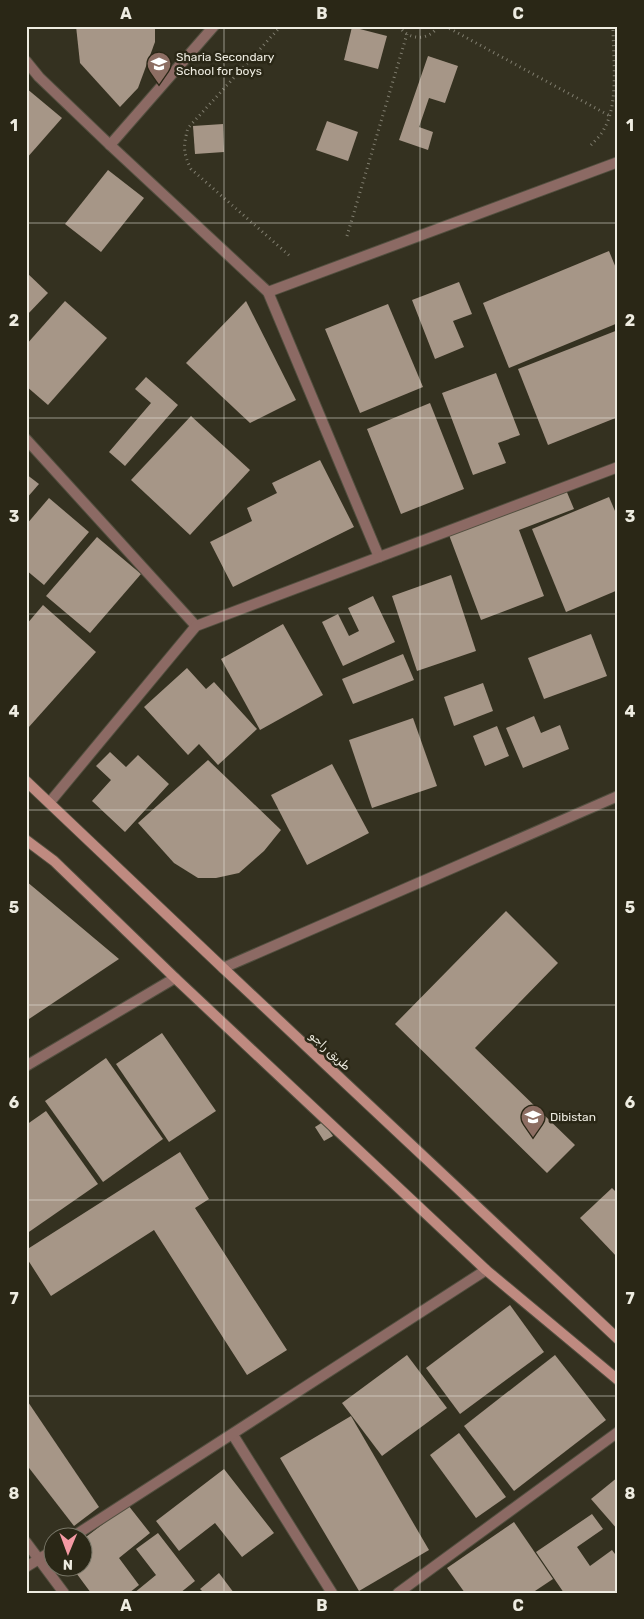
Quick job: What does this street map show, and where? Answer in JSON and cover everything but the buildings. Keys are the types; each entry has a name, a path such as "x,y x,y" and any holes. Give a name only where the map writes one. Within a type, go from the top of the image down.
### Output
{"main road":[{"name":"طريق راجو","path":"26,781 222,968 618,1339"},
{"path":"26,840 54,861 175,978 486,1270 618,1380"}],"street":[{"path":"110,145 214,26"},
{"path":"26,61 39,77 110,145 268,292 380,557"},
{"path":"268,292 618,162"},
{"path":"26,439 196,626"},
{"path":"50,802 196,626 618,467"},
{"path":"222,968 618,796"},
{"path":"26,1066 175,978"},
{"path":"90,1526 486,1270"},
{"path":"398,1593 618,1432"},
{"path":"233,1435 332,1593"},
{"path":"26,1542 64,1593"},
{"path":"26,1567 42,1557"}],"path":[{"path":"281,26 188,128 184,142 184,155 191,169 295,261"},
{"path":"399,26 407,34 419,38 426,37 437,30 438,26"},
{"path":"445,26 610,116"},
{"path":"585,151 605,127 610,116 613,100 613,26"},
{"path":"345,241 407,34"}],"place":[{"name":"Sharia Secondary School for boys","path":"159,85"},
{"name":"Dibistan","path":"533,1138"}]}
